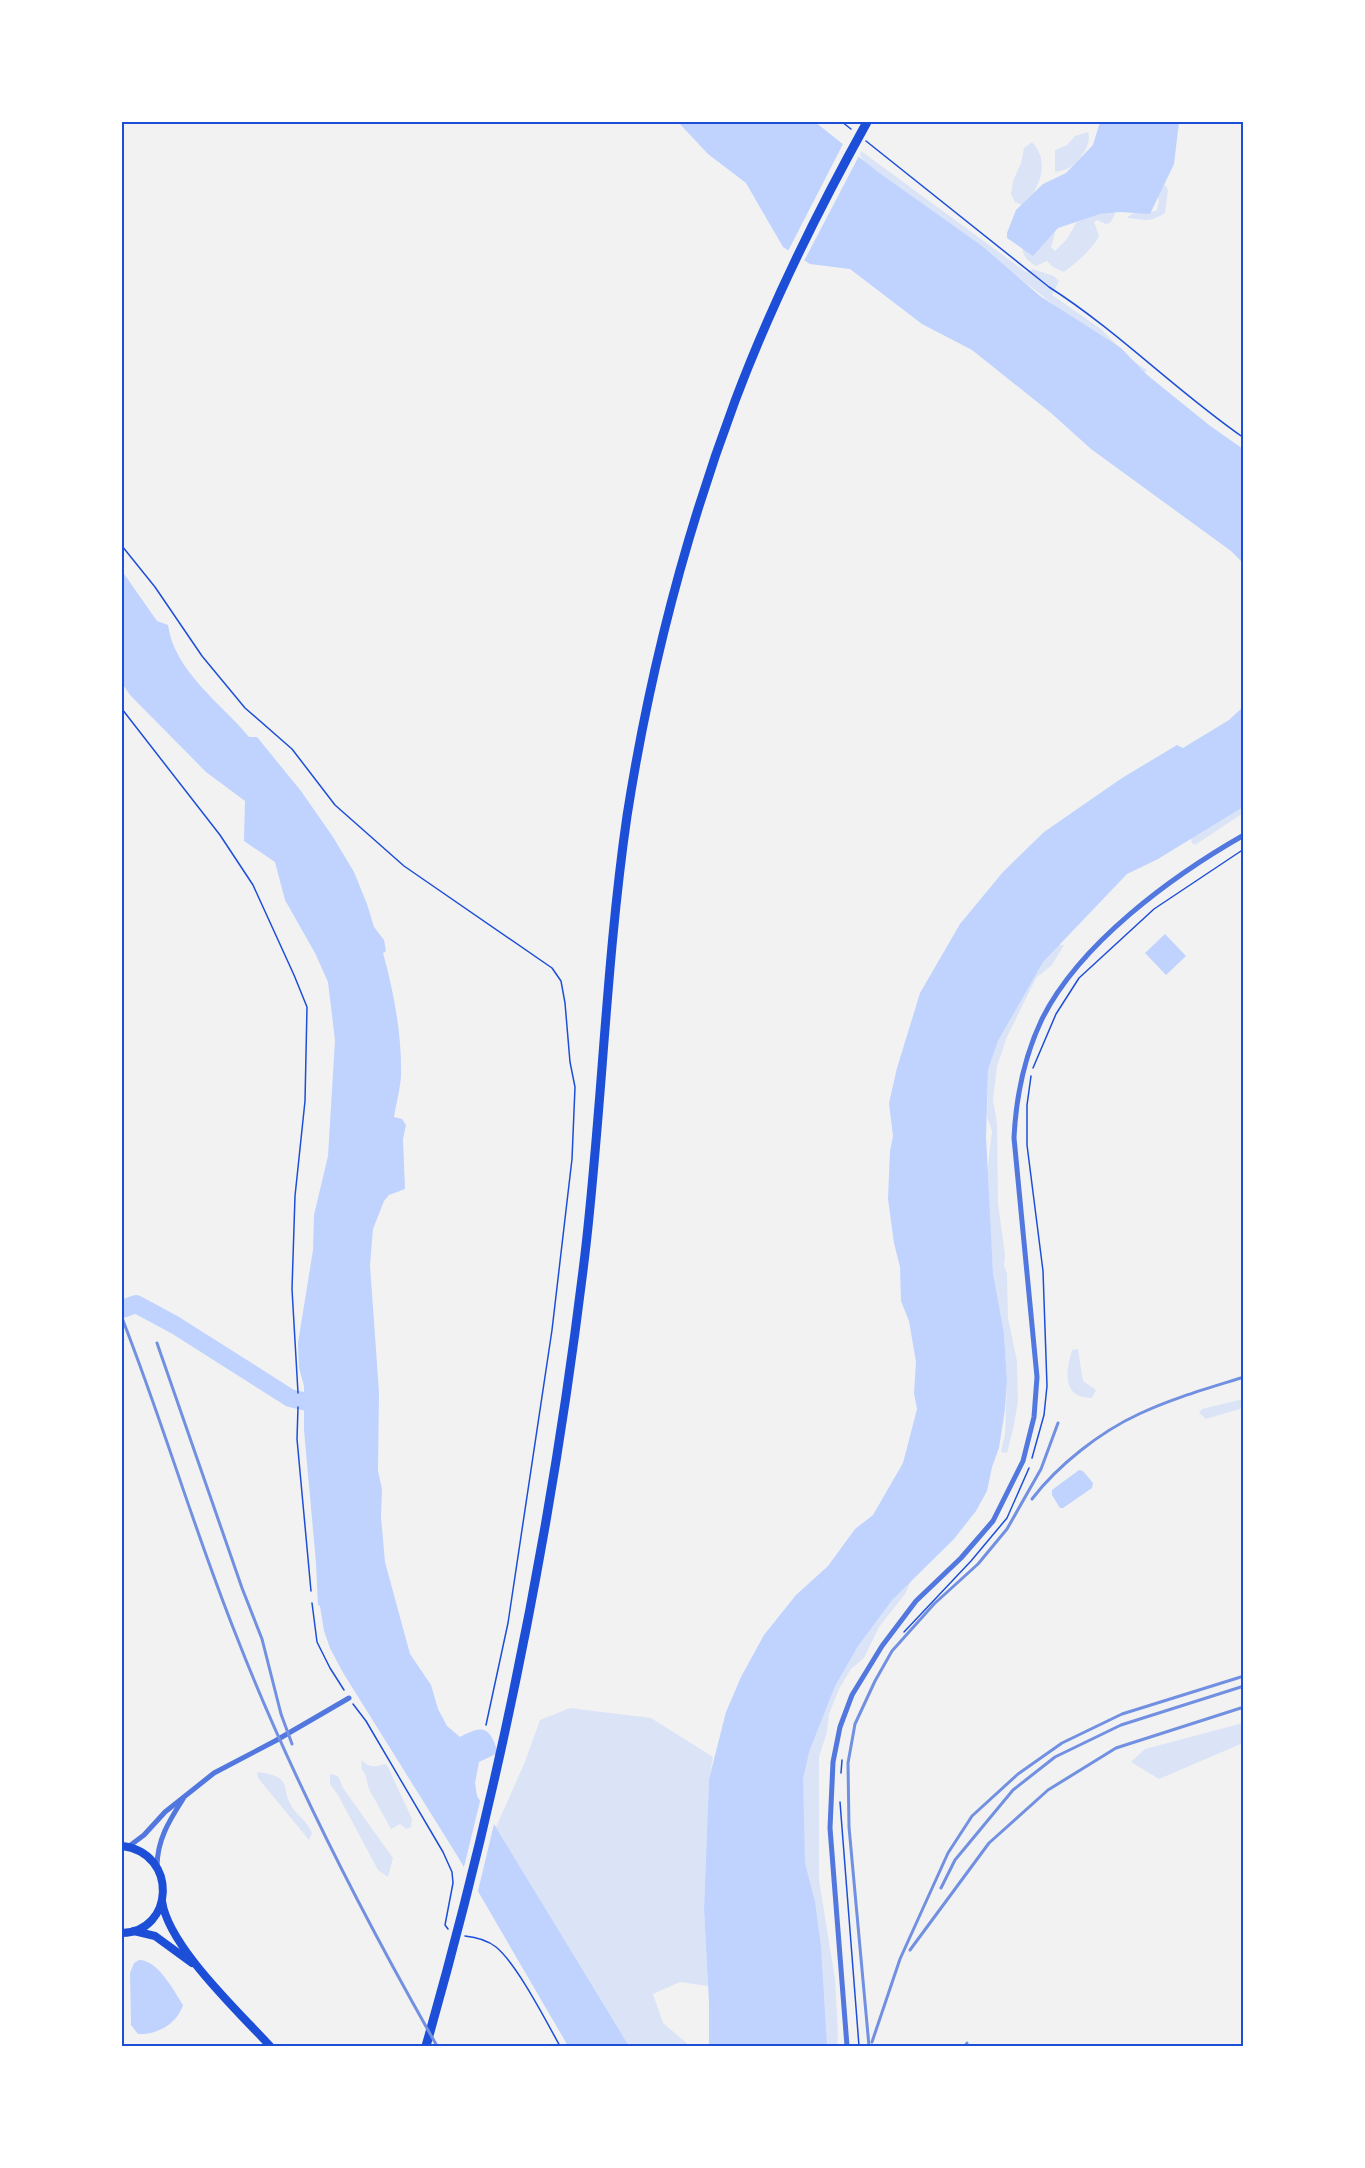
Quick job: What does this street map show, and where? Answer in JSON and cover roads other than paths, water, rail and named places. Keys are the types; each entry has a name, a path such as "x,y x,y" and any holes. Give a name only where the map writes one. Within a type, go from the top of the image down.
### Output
{"main road":[{"path":"426,2046 492,1794 545,1531 585,1254 601,1106 620,875 643,724 689,540 735,400 789,274 867,122"},
{"path":"125,1846 146,1855 157,1867 163,1888 163,1912 170,1926 202,1970 270,2046"},
{"path":"126,1934 151,1920 162,1901"},
{"path":"126,1934 155,1936 202,1970"}],"street":[{"path":"847,2046 830,1828 833,1762 840,1727 852,1695 888,1638 916,1602 962,1558 993,1521 1023,1461 1034,1418 1037,1377 1014,1138 1015,1109 1028,1053 1043,1018 1063,985 1131,912 1205,857 1244,835"},
{"path":"125,1846 144,1835 165,1812 214,1773 349,1698"},
{"path":"157,1867 160,1839 186,1795"}],"water":[{"path":"678,122 815,122 878,172 982,246 1040,296 1121,348 1146,374 1209,425 1243,449 1243,563 1231,551 1091,449 1051,413 972,350 922,324 850,269 810,264 783,247 746,183 708,154"},
{"path":"1100,122 1179,122 1174,164 1150,214 1120,212 1100,214 1058,228 1033,256 1007,238 1016,210 1043,184 1066,173 1093,145"},
{"path":"122,571 157,621 168,625 172,642 189,672 249,737 257,737 301,791 354,872 374,927 384,940 386,951 383,953 394,999 400,1045 401,1076 394,1117 402,1119 406,1125 403,1139 405,1189 389,1195 384,1201 373,1229 370,1265 379,1392 378,1471 382,1489 381,1517 385,1562 410,1654 431,1685 438,1709 447,1726 460,1737 475,1730 485,1730 495,1744 498,1753 479,1762 475,1783 477,1796 629,2046 568,2046 458,1857 342,1671 324,1631 318,1605 304,1430 304,1386 299,1368 298,1343 313,1250 314,1215 328,1156 335,1040 328,982 315,953 285,900 275,862 244,841 245,801 206,772 130,695 122,683"},
{"path":"1243,707 1243,807 1158,859 1127,874 1043,962 998,1041 988,1070 986,1137 993,1273 1004,1333 1007,1381 999,1448 987,1491 976,1511 954,1539 892,1600 858,1646 835,1686 809,1752 803,1779 805,1863 815,1902 821,1947 827,2046 709,2046 704,1909 709,1779 726,1712 741,1677 764,1635 796,1595 828,1566 855,1529 873,1515 903,1463 917,1409 914,1393 916,1362 909,1321 901,1301 900,1267 888,1199 890,1151 893,1136 889,1103 920,993 960,924 1003,872 1044,832 1122,778 1177,745 1183,748 1229,720"},
{"path":"1165,934 1186,956 1166,975 1145,953"},
{"path":"1079,1470 1083,1471 1093,1483 1092,1488 1060,1508 1052,1495 1052,1490"},
{"path":"139,1960 146,1961 159,1971 183,2005 171,2023 152,2033 145,2034 138,2034 131,2025 130,1973 134,1963"}],"waterway":[{"path":"122,1309 136,1304 175,1325 290,1398 328,1407"}],"railway":[{"path":"122,1318 192,1516 257,1688 329,1844 437,2046"},
{"path":"157,1343 262,1639 281,1714 292,1744"},
{"path":"1032,1499 1067,1462 1124,1421 1165,1403 1244,1377"},
{"path":"869,2046 849,1827 848,1763 855,1724 892,1651 934,1604 978,1564 1007,1529 1041,1469 1058,1423"},
{"path":"872,2042 900,1959 948,1853 972,1816 1018,1774 1062,1743 1122,1714 1244,1676"},
{"path":"941,1888 955,1860 1013,1790 1055,1757 1121,1725 1244,1686"},
{"path":"910,1950 989,1843 1048,1790 1116,1748 1244,1707"}]}
